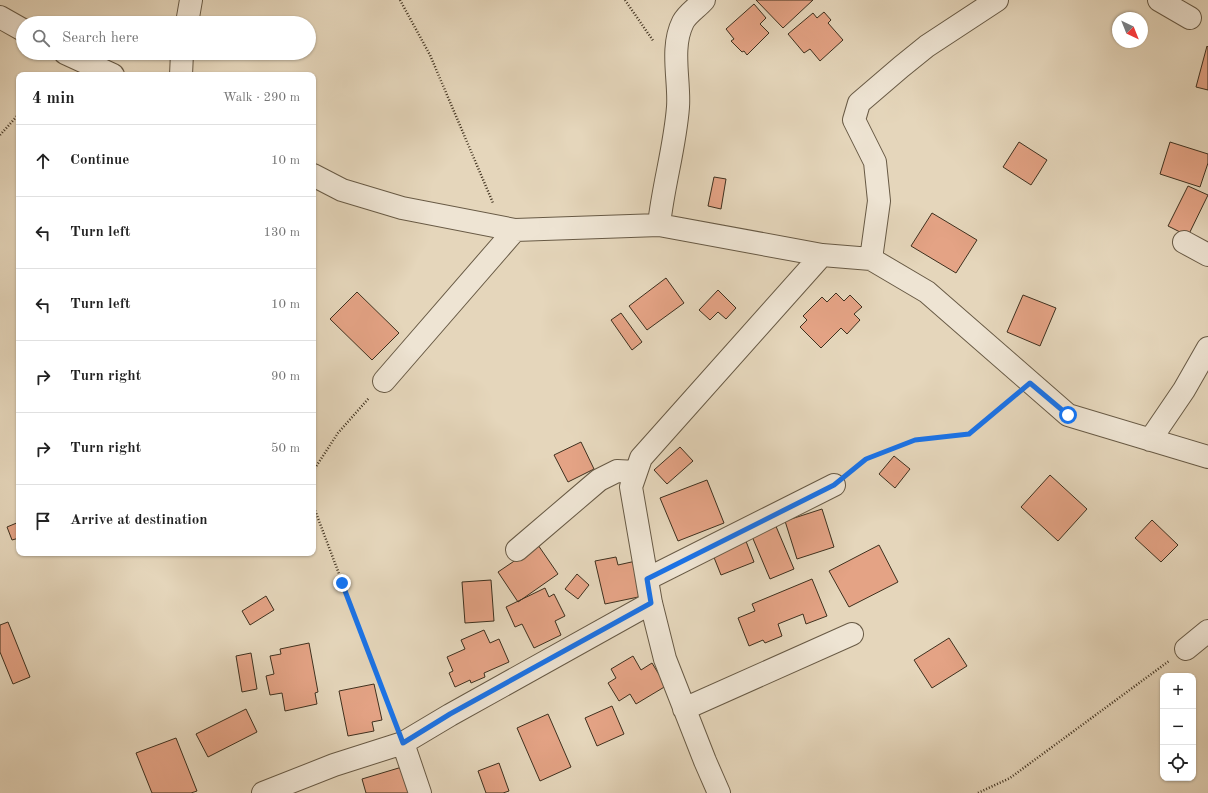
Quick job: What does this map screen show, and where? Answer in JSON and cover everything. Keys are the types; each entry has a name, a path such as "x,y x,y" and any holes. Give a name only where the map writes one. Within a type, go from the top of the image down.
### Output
{"street":[{"path":"188,16 191,0"},
{"path":"659,225 678,107 678,41 683,22 704,0"},
{"path":"871,259 879,201 875,162 854,120 859,103 927,46 997,0"},
{"path":"1159,0 1190,18"},
{"path":"0,18 16,26"},
{"path":"80,60 106,72"},
{"path":"180,72 181,60"},
{"path":"316,177 342,190 402,208 515,230 659,225 822,254 871,259 927,292 1068,415 1208,457"},
{"path":"384,381 515,230"},
{"path":"1184,242 1208,255"},
{"path":"719,793 684,709 665,658 651,603 632,487 641,458 822,254"},
{"path":"1150,440 1184,390 1208,348"},
{"path":"517,550 598,480 617,471 636,472"},
{"path":"647,579 834,485"},
{"path":"263,793 334,765 403,743 450,714 651,603"},
{"path":"1186,649 1208,631"},
{"path":"684,709 852,634"},
{"path":"403,743 420,793"}],"path":[{"path":"400,0 430,55 492,201 515,230"},
{"path":"625,0 657,47"},
{"path":"0,135 16,117"},
{"path":"316,466 338,433 384,381"},
{"path":"834,485 866,459 915,440 969,434 1030,383"},
{"path":"316,513 403,743"},
{"path":"978,793 1010,778 1186,649"}],"building":[{"path":"756,0 813,0 783,28"},
{"path":"754,4 766,18 760,24 769,33 747,55 731,41 734,39 726,29"},
{"path":"824,12 831,20 828,23 843,40 820,61 810,49 804,53 788,34 813,13 817,18"},
{"path":"1207,46 1208,47 1208,90 1196,87"},
{"path":"1019,142 1047,160 1031,185 1003,167"},
{"path":"1170,142 1208,154 1208,163 1200,187 1160,174"},
{"path":"714,177 726,179 721,209 708,206"},
{"path":"1188,186 1208,195 1188,236 1168,226"},
{"path":"932,213 977,240 956,273 911,246"},
{"path":"666,278 684,303 647,330 629,306"},
{"path":"718,290 736,308 726,319 718,312 710,320 699,310"},
{"path":"357,292 399,333 372,360 330,319"},
{"path":"836,293 844,301 850,295 862,307 854,314 860,320 847,334 841,328 821,348 800,327 807,320 803,316 822,297 827,302"},
{"path":"1023,295 1056,308 1040,346 1007,332"},
{"path":"621,313 642,342 632,350 611,320"},
{"path":"581,442 594,469 568,482 554,455"},
{"path":"680,447 693,461 667,484 654,470"},
{"path":"894,456 910,469 895,488 879,474"},
{"path":"1050,475 1087,509 1058,541 1021,507"},
{"path":"707,480 724,523 678,541 660,498"},
{"path":"822,509 834,547 797,559 785,521"},
{"path":"1152,520 1178,545 1161,562 1135,538"},
{"path":"16,523 16,539 12,540 7,527"},
{"path":"775,524 794,569 770,579 751,534"},
{"path":"744,536 754,562 721,575 711,550"},
{"path":"538,545 558,574 518,602 498,572"},
{"path":"879,545 898,582 849,607 829,571"},
{"path":"616,557 618,565 636,561 643,596 605,604 595,561"},
{"path":"577,574 589,585 578,599 565,589"},
{"path":"812,579 827,616 806,624 803,614 778,624 782,636 765,643 763,640 749,646 738,618 755,611 752,604"},
{"path":"491,580 494,621 465,623 462,582"},
{"path":"545,588 549,597 554,594 565,616 555,621 561,635 534,648 522,624 515,627 506,607"},
{"path":"266,596 274,610 250,625 242,611"},
{"path":"8,622 30,677 13,684 0,652 0,625"},
{"path":"484,630 490,643 499,639 509,662 484,673 485,677 471,683 470,680 455,687 449,673 453,671 447,657 465,649 461,640"},
{"path":"949,638 967,666 932,688 914,660"},
{"path":"309,643 318,692 315,693 317,704 285,711 282,693 270,695 266,676 274,674 270,656 281,654 280,649"},
{"path":"251,653 257,689 242,692 236,656"},
{"path":"633,656 641,670 652,663 666,686 636,704 630,694 619,701 608,683 616,678 611,669"},
{"path":"374,684 382,720 372,722 374,731 348,736 339,691"},
{"path":"612,706 624,734 597,746 585,718"},
{"path":"246,709 257,732 208,757 196,734"},
{"path":"548,714 571,767 540,781 517,728"},
{"path":"176,738 197,791 191,793 152,793 136,753"},
{"path":"499,763 509,791 503,793 486,793 478,771"},
{"path":"402,767 409,793 366,793 362,779"}],"route":[{"path":"342,583 403,743 450,714 651,603 647,579 834,485 866,459 915,440 939,439 969,434 1030,383 1068,415"}]}
